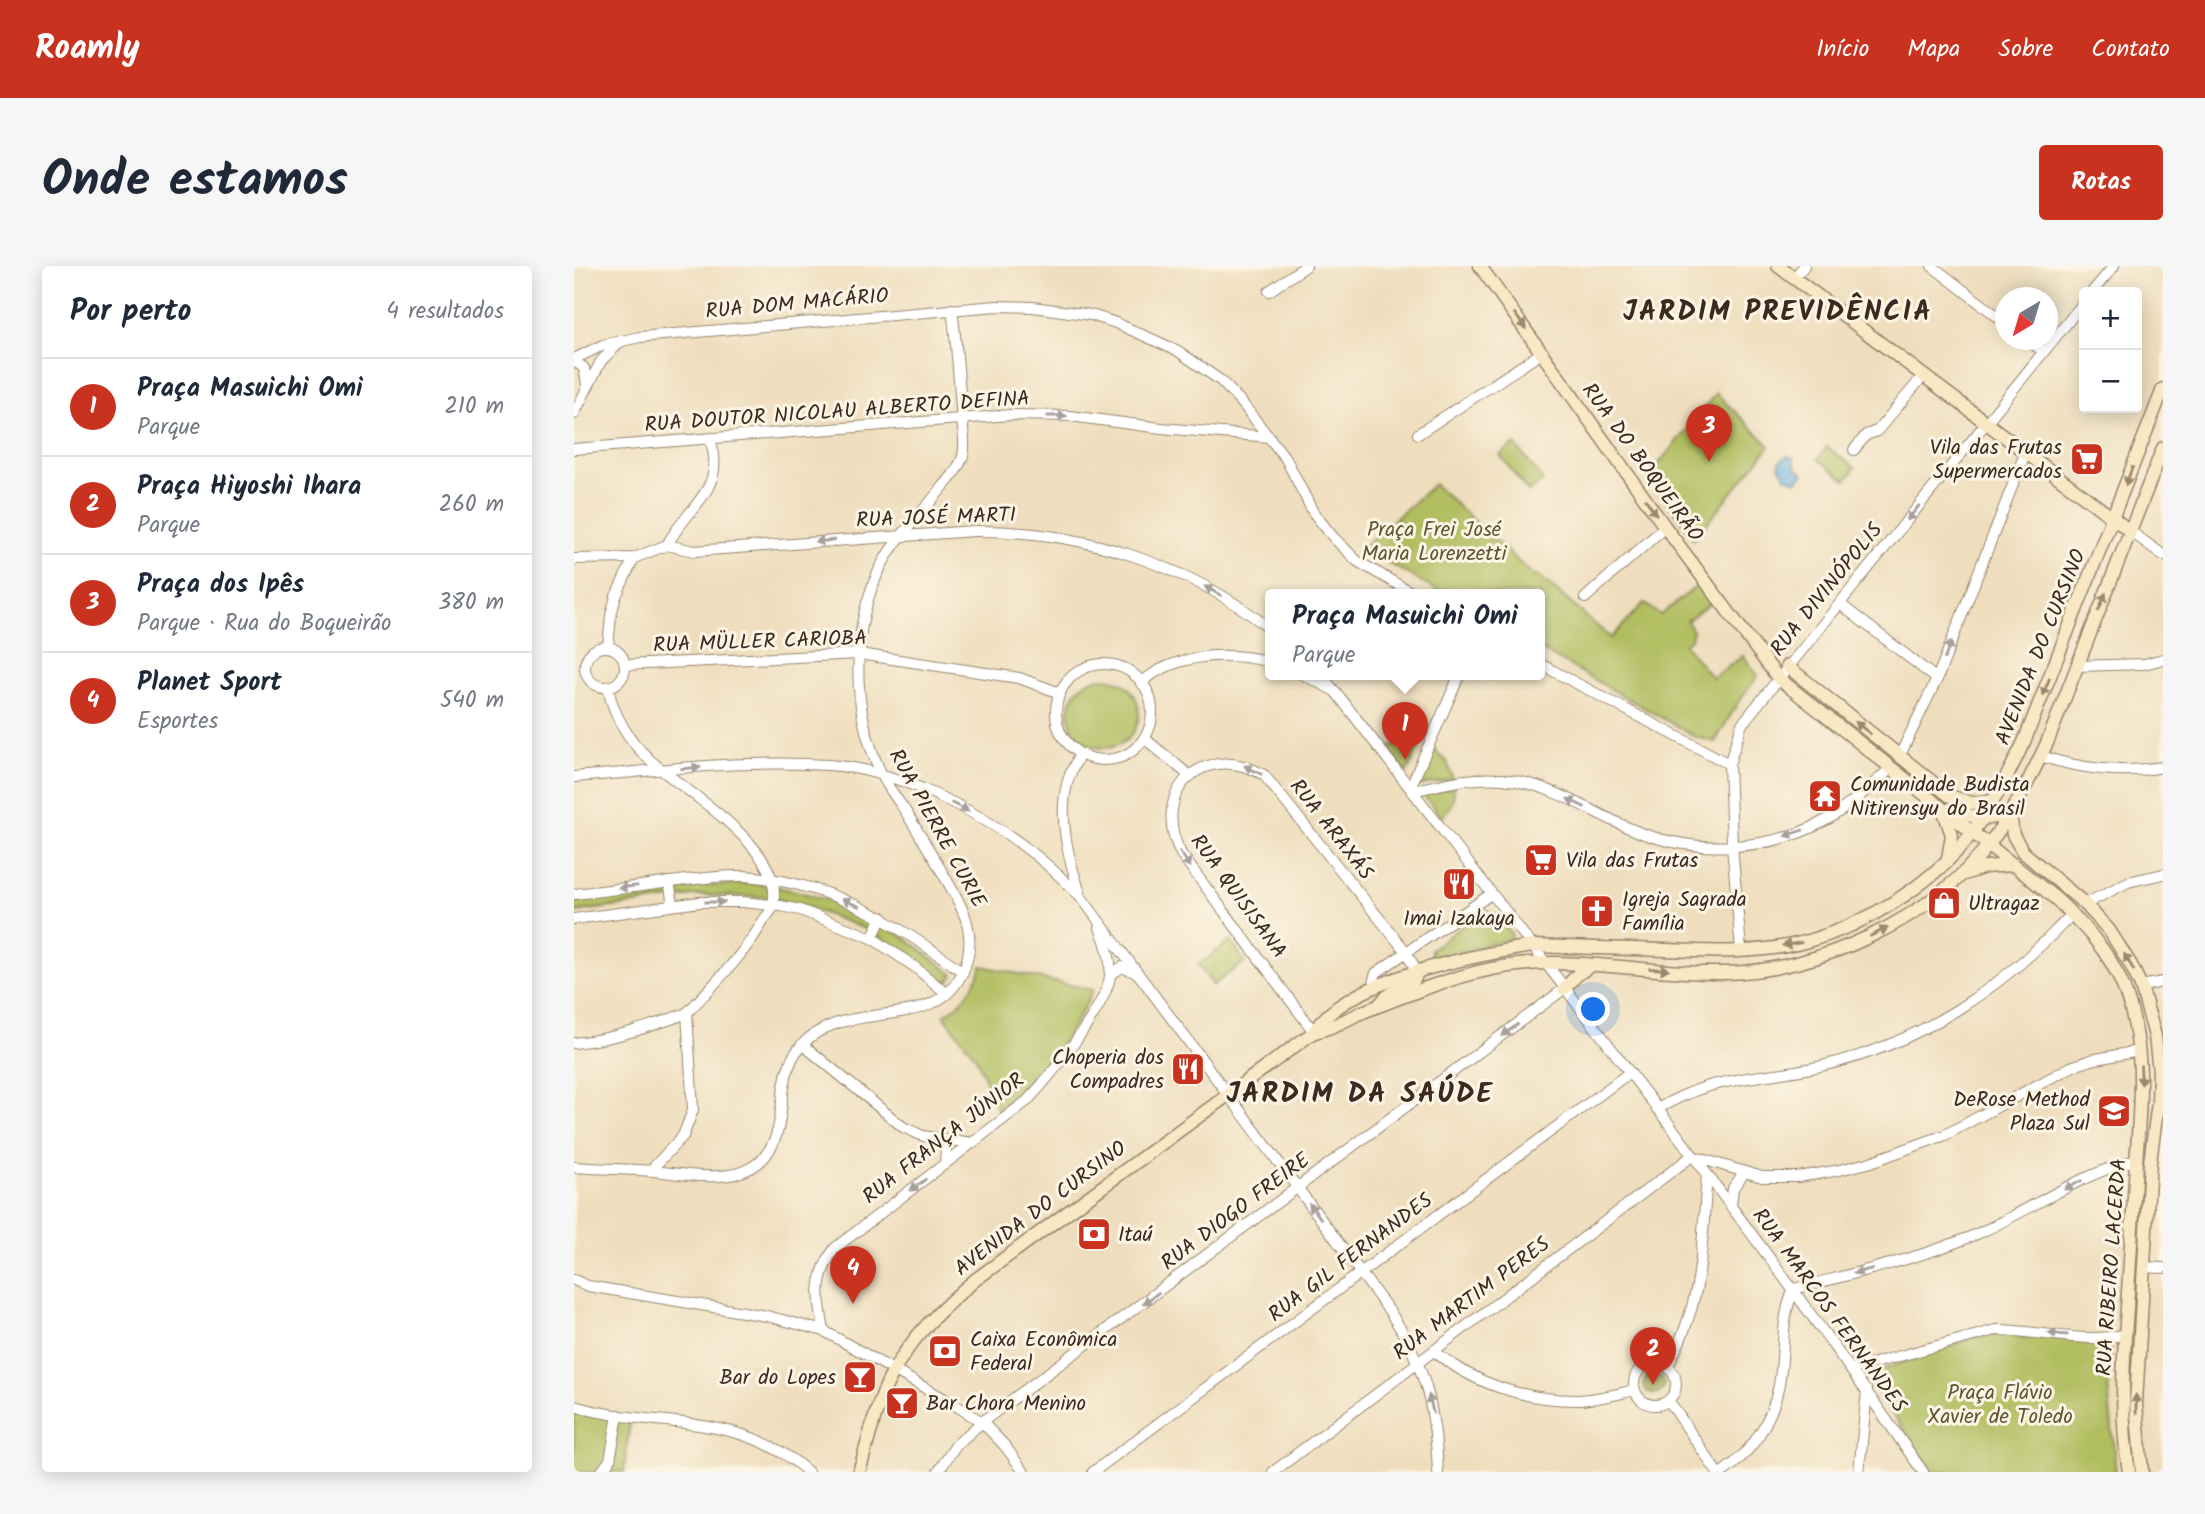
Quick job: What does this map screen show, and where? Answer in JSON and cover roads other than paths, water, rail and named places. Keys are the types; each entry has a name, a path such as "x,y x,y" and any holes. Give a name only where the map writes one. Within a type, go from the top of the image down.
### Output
{"main road":[{"name":"RUA DO BOQUEIRÃO","path":"1480,266 1665,527 1778,678"},
{"path":"1778,266 2130,531"},
{"name":"AVENIDA DO CURSINO","path":"1314,1032 1319,1023 1376,986 1416,971 1532,946 1712,952 1807,942 1885,907 1948,859 1993,801 2024,742 2163,389"},
{"name":"AVENIDA DO CURSINO","path":"859,1472 893,1371 919,1335 948,1303 975,1280 1314,1032 1325,1030 1377,1007 1489,970 1545,963 1726,973 1775,968 1809,960 1852,945 1893,925 1961,875 2010,815 2041,756 2163,447"},
{"path":"1787,666 1950,796 1971,803 1993,801"},
{"name":"RUA RIBEIRO LACERDA","path":"1778,678 2072,914 2109,958 2123,985 2136,1025 2142,1081 2125,1334 2123,1419 2129,1472"},
{"path":"1940,806 1981,819 2010,815"},
{"path":"1940,806 1952,835 1948,859"},
{"name":"RUA RIBEIRO LACERDA","path":"2010,815 2018,846 2085,904 2109,930 2131,965 2141,986 2160,1055 2157,1163 2143,1267 2136,1403 2142,1472"},
{"path":"1961,875 1985,867 2013,865"},
{"path":"1564,989 1591,965"},
{"path":"1377,1007 1392,992 1414,982 1416,971"}],"street":[{"path":"1269,291 1306,266"},
{"path":"1794,278 1804,266"},
{"path":"1932,266 1995,315"},
{"path":"2096,287 2114,266"},
{"name":"RUA DOM MACÁRIO","path":"574,360 603,345 624,339 952,309 1032,307 1091,315 1137,331 1203,367 1242,403 1269,437 1292,468 1313,512 1333,537 1357,561 1405,589"},
{"name":"RUA DIVINÓPOLIS","path":"1741,950 1732,845 1729,764 1742,724 2079,308"},
{"name":"RUA PIERRE CURIE","path":"574,1167 703,1177 724,1177 749,1170 757,1165 774,1140 787,1072 802,1044 820,1029 837,1021 925,1007 947,994 962,972 971,946 967,916 927,845 881,774 869,740 860,703 858,680 863,620 889,553 961,462 964,450 952,309"},
{"path":"574,414 601,362 624,339"},
{"path":"1418,434 1543,352"},
{"path":"574,360 584,369 587,386"},
{"path":"1854,450 1866,435 1877,431 1924,375"},
{"name":"RUA DOUTOR NICOLAU ALBERTO DEFINA","path":"574,449 1011,415 1070,416 1161,428 1269,437"},
{"path":"574,559 635,558 667,545 675,530 705,494 715,472 715,453 710,440"},
{"path":"1899,757 1937,679 2026,451"},
{"path":"1585,598 1665,527"},
{"name":"RUA JOSÉ MARTI","path":"667,545 694,551 904,534 1003,530 1077,541 1121,551 1199,584 1231,601 1265,625"},
{"path":"2130,531 2163,555"},
{"path":"608,646 614,605 635,558"},
{"path":"1840,604 1937,679"},
{"path":"608,646 620,653 625,665 623,677 608,687 592,682 580,673 587,656 596,648 608,646"},
{"name":"RUA MÜLLER CARIOBA","path":"625,665 859,654 1019,678 1060,693"},
{"path":"1142,683 1154,672 1175,663 1204,657 1244,656 1265,661"},
{"path":"2076,666 2144,664 2163,659"},
{"path":"1100,665 1125,670 1142,683 1152,710 1150,726 1144,738 1131,752 1115,759 1099,760 1080,754 1068,744 1059,729 1056,714 1060,693 1077,673 1100,665"},
{"path":"1545,667 1729,764"},
{"name":"RUA MARCOS FERNANDES","path":"1314,680 1335,691 1532,946 1794,1289 1853,1369 1923,1472"},
{"path":"1325,680 1335,691"},
{"path":"1411,789 1457,680"},
{"path":"574,1043 638,1032 687,1013 751,941 773,904 772,880 753,845 710,807 662,771 631,740 610,700 608,687"},
{"path":"1144,738 1190,776"},
{"path":"1080,754 1067,783 1065,796 1069,860 1081,897"},
{"path":"2041,756 2062,763 2097,768 2163,767"},
{"name":"RUA ARAXÁS","path":"1190,776 1204,767 1219,763 1243,764 1264,775 1406,953 1416,971"},
{"path":"574,777 751,764 829,765 881,774 963,807 1030,850 1081,897 1402,1328 1418,1362 1434,1416 1438,1472"},
{"path":"1411,789 1485,778 1515,780 1542,787 1632,830 1663,841 1693,845 1732,845 1769,841 1819,824 1832,817 1890,769"},
{"name":"RUA QUISISANA","path":"1190,776 1181,785 1170,815 1174,841 1314,1032"},
{"path":"1056,873 1069,860"},
{"path":"2085,904 2128,882 2163,874"},
{"path":"574,894 722,876 772,880 848,900 901,928 962,972"},
{"path":"669,882 673,904"},
{"path":"1376,986 1376,973 1491,894"},
{"path":"574,919 673,904 773,904 800,911 872,938 915,967 947,994"},
{"path":"1657,1109 1703,1087 1822,1066 1863,1055 1927,1028 1975,999 2006,976 2072,914"},
{"path":"1094,915 1107,947 1110,975 1122,967 1141,975"},
{"path":"872,938 882,917"},
{"name":"RUA FRANÇA JÚNIOR","path":"824,1331 818,1283 826,1261 835,1248 1027,1101 1098,1007 1110,975"},
{"path":"2141,986 2163,982"},
{"name":"RUA DIOGO FREIRE","path":"938,1472 956,1445 982,1422 1564,989"},
{"path":"650,1171 676,1147 691,1122 693,1110 687,1013"},
{"path":"802,1044 891,1120 923,1136 972,1143"},
{"path":"1692,1156 1762,1177 1798,1177 1868,1163 1945,1135 2071,1067 2091,1060 2139,1051"},
{"name":"RUA GIL FERNANDES","path":"1093,1472 1629,1073"},
{"path":"940,1138 946,1149 945,1164"},
{"path":"673,1174 676,1147"},
{"name":"RUA MARTIM PERES","path":"1273,1472 1692,1156"},
{"path":"1723,1472 1750,1448 1772,1408 1781,1374 1784,1317 1794,1289 1897,1262 1963,1240 2009,1220 2097,1172 2136,1160"},
{"name":"RUA MARCOS FERNANDES","path":"1731,1205 1733,1188 1744,1173"},
{"path":"1668,1366 1685,1331 1700,1277 1707,1174"},
{"path":"2143,1267 2163,1268"},
{"path":"574,1280 588,1286 767,1316 824,1331 982,1422 1005,1446 1024,1472"},
{"path":"1853,1369 1996,1330 2102,1339 2125,1334"},
{"path":"1434,1351 1469,1375 1522,1394 1577,1400 1635,1390"},
{"path":"1655,1362 1668,1366 1676,1379 1674,1395 1669,1401 1659,1405 1640,1399 1635,1390 1635,1377 1643,1366 1655,1362"},
{"path":"1859,1472 1867,1391"},
{"path":"1669,1401 1717,1472"},
{"path":"574,1406 618,1415 713,1426 746,1434 779,1449 808,1472"},
{"path":"601,1472 610,1460 618,1415"}],"water":[{"path":"1787,456 1794,458 1796,468 1804,474 1797,481 1786,477 1779,466 1781,460"}],"place":[{"name":"Vila das Frutas Supermercados","path":"2087,459"},
{"name":"Praça dos Ipês","path":"1709,462"},
{"name":"Praça Masuichi Omi","path":"1405,760"},
{"name":"Comunidade Budista Nitirensyu do Brasil","path":"1825,796"},
{"name":"Vila das Frutas","path":"1541,860"},
{"name":"Imai Izakaya","path":"1459,884"},
{"name":"Ultragaz","path":"1944,903"},
{"name":"Igreja Sagrada Família","path":"1597,911"},
{"name":"Choperia dos Compadres","path":"1188,1069"},
{"name":"DeRose Method Plaza Sul","path":"2114,1111"},
{"name":"Itaú","path":"1094,1234"},
{"name":"Planet Sport","path":"853,1304"},
{"name":"Caixa Econômica Federal","path":"945,1351"},
{"name":"Bar do Lopes","path":"860,1377"},
{"name":"Praça Hiyoshi Ihara","path":"1653,1385"},
{"name":"Bar Chora Menino","path":"902,1403"}],"district":[{"name":"JARDIM PREVIDÊNCIA","path":"1778,310"},
{"name":"JARDIM DA SAÚDE","path":"1360,1092"}],"park label":[{"name":"Praça Frei José Maria Lorenzetti","path":"1434,541"},
{"name":"Praça Flávio Xavier de Toledo","path":"2000,1404"}]}
